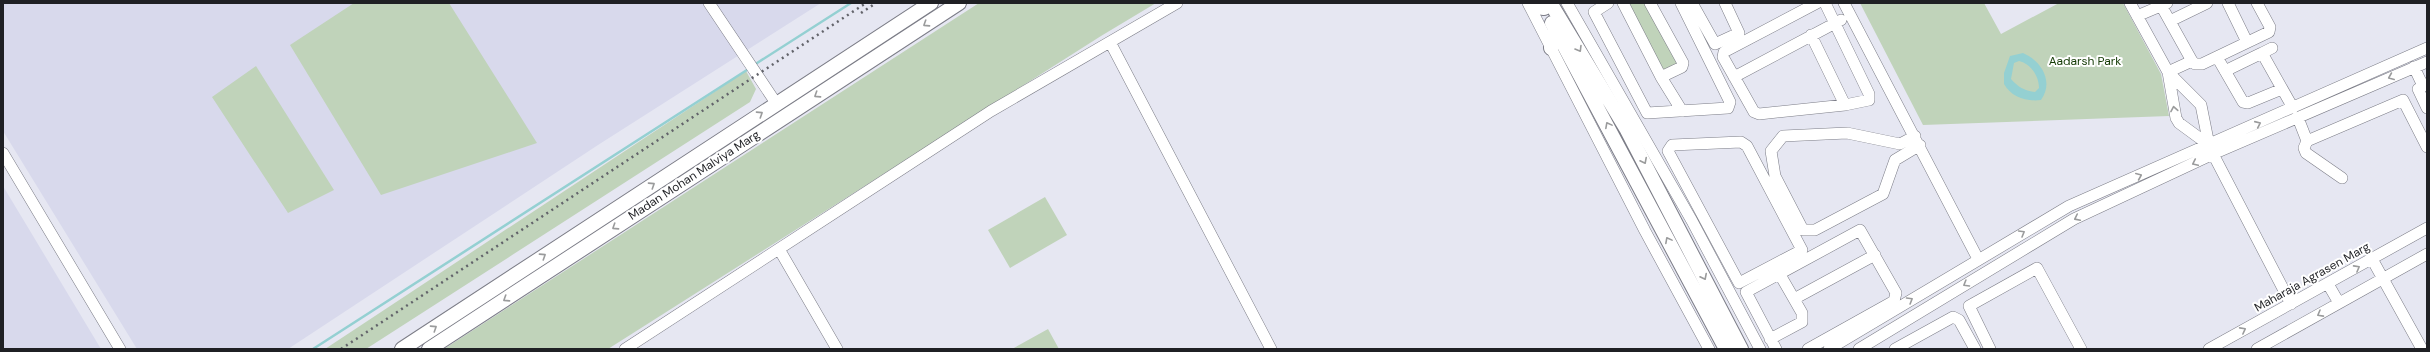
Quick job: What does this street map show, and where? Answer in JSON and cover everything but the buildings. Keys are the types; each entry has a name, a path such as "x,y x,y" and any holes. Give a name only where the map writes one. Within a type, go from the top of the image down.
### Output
{"main road":[{"name":"Madan Mohan Malviya Marg","path":"402,349 931,3"},
{"name":"Madan Mohan Malviya Marg","path":"429,349 959,3"},
{"path":"1545,4 1555,27 1726,349"},
{"path":"1545,4 1627,130 1741,349"},
{"path":"1551,48 1555,27"}],"street":[{"path":"710,3 776,104"},
{"path":"625,349 991,111 1177,3"},
{"path":"1528,3 1645,231 1709,349"},
{"path":"1567,3 1692,221 1760,349"},
{"path":"1608,3 1594,12 1645,111 1650,114 1728,108 1730,104 1681,3"},
{"path":"1623,3 1661,77 1682,111"},
{"path":"1650,3 1683,63 1682,67 1661,77"},
{"path":"1692,3 1713,43 1717,44 1739,32 1725,3"},
{"path":"1817,3 1724,52 1723,57 1751,110 1759,114 1845,105 1865,102 1870,97 1825,3"},
{"path":"1844,3 1978,259"},
{"path":"2130,3 2168,72 2199,100 2203,110 2211,150 2291,304"},
{"path":"2170,22 2207,3"},
{"path":"2228,3 2247,42"},
{"path":"2137,16 2165,4 2170,22 2192,61 2195,64 2202,64 2270,30 2257,3"},
{"path":"1734,76 1850,15"},
{"path":"1811,35 1845,105"},
{"path":"1110,42 1271,349"},
{"path":"2296,113 2427,48"},
{"path":"2225,71 2267,51 2282,89 2296,113 2307,140 2304,148 2306,153 2342,178"},
{"path":"2217,57 2243,102 2246,103 2282,89"},
{"path":"2168,72 2192,61"},
{"path":"1829,349 2069,206 2211,150 2296,113 2427,62"},
{"path":"2414,67 2425,85 2418,90 2427,108"},
{"path":"2168,72 2176,118 2211,150"},
{"path":"2307,140 2403,100 2427,147"},
{"path":"1848,133 1900,144 1917,140 1895,160 1882,194 1815,230 1803,230 1775,176 1771,151 1783,136 1848,133"},
{"path":"1742,142 1747,146 1802,250 1738,282 1702,215 1668,151 1668,148 1672,145 1742,142"},
{"path":"1859,349 2074,219 2211,150"},
{"path":"3,153 120,349"},
{"path":"1692,221 1702,215"},
{"name":"Maharaja Agrasen Marg","path":"2209,349 2427,228"},
{"path":"1779,273 1802,313 1802,322 1773,344 1747,298 1746,292 1779,273 1858,230 1861,230 1896,293 1894,301 1808,349"},
{"path":"779,249 837,349"},
{"path":"2257,349 2427,254"},
{"path":"1794,299 1875,255"},
{"path":"2372,259 2422,349"},
{"path":"1990,349 1968,306 2037,268 2081,349"},
{"path":"2328,284 2339,303"},
{"path":"1736,304 1747,298"},
{"path":"1895,349 1953,317 1959,320 1974,349"}],"shaded area":[{"path":"3,3 821,3 598,145 288,349 137,349 3,131"},
{"path":"2023,53 2036,61 2046,79 2045,93 2041,100 2020,98 2007,89 2004,84 2004,73 2010,56","holes":["2019,61 2034,71 2038,79 2039,88 2035,92 2022,88 2011,79 2014,63"]},
{"path":"3,186 101,349 3,349"}],"green space":[{"path":"354,3 449,3 537,143 381,195 290,45"},
{"path":"979,3 1156,3 1101,36 608,349 444,349"},
{"path":"1627,3 1647,3 1678,63 1663,71"},
{"name":"Aadarsh Park","path":"1860,3 1984,3 2001,34 2059,3 2123,3 2161,74 2169,116 1923,125"},
{"path":"256,66 334,190 288,213 212,97"},
{"path":"746,71 756,89 750,102 366,349 325,349"},
{"path":"1045,197 1067,235 1010,268 988,230"},
{"path":"1048,329 1059,349 1012,349"}],"waterway":[{"path":"754,65 851,3"},
{"path":"313,349 750,68"}],"railway":[{"path":"341,349 866,3"},
{"path":"861,13 876,3"}]}
